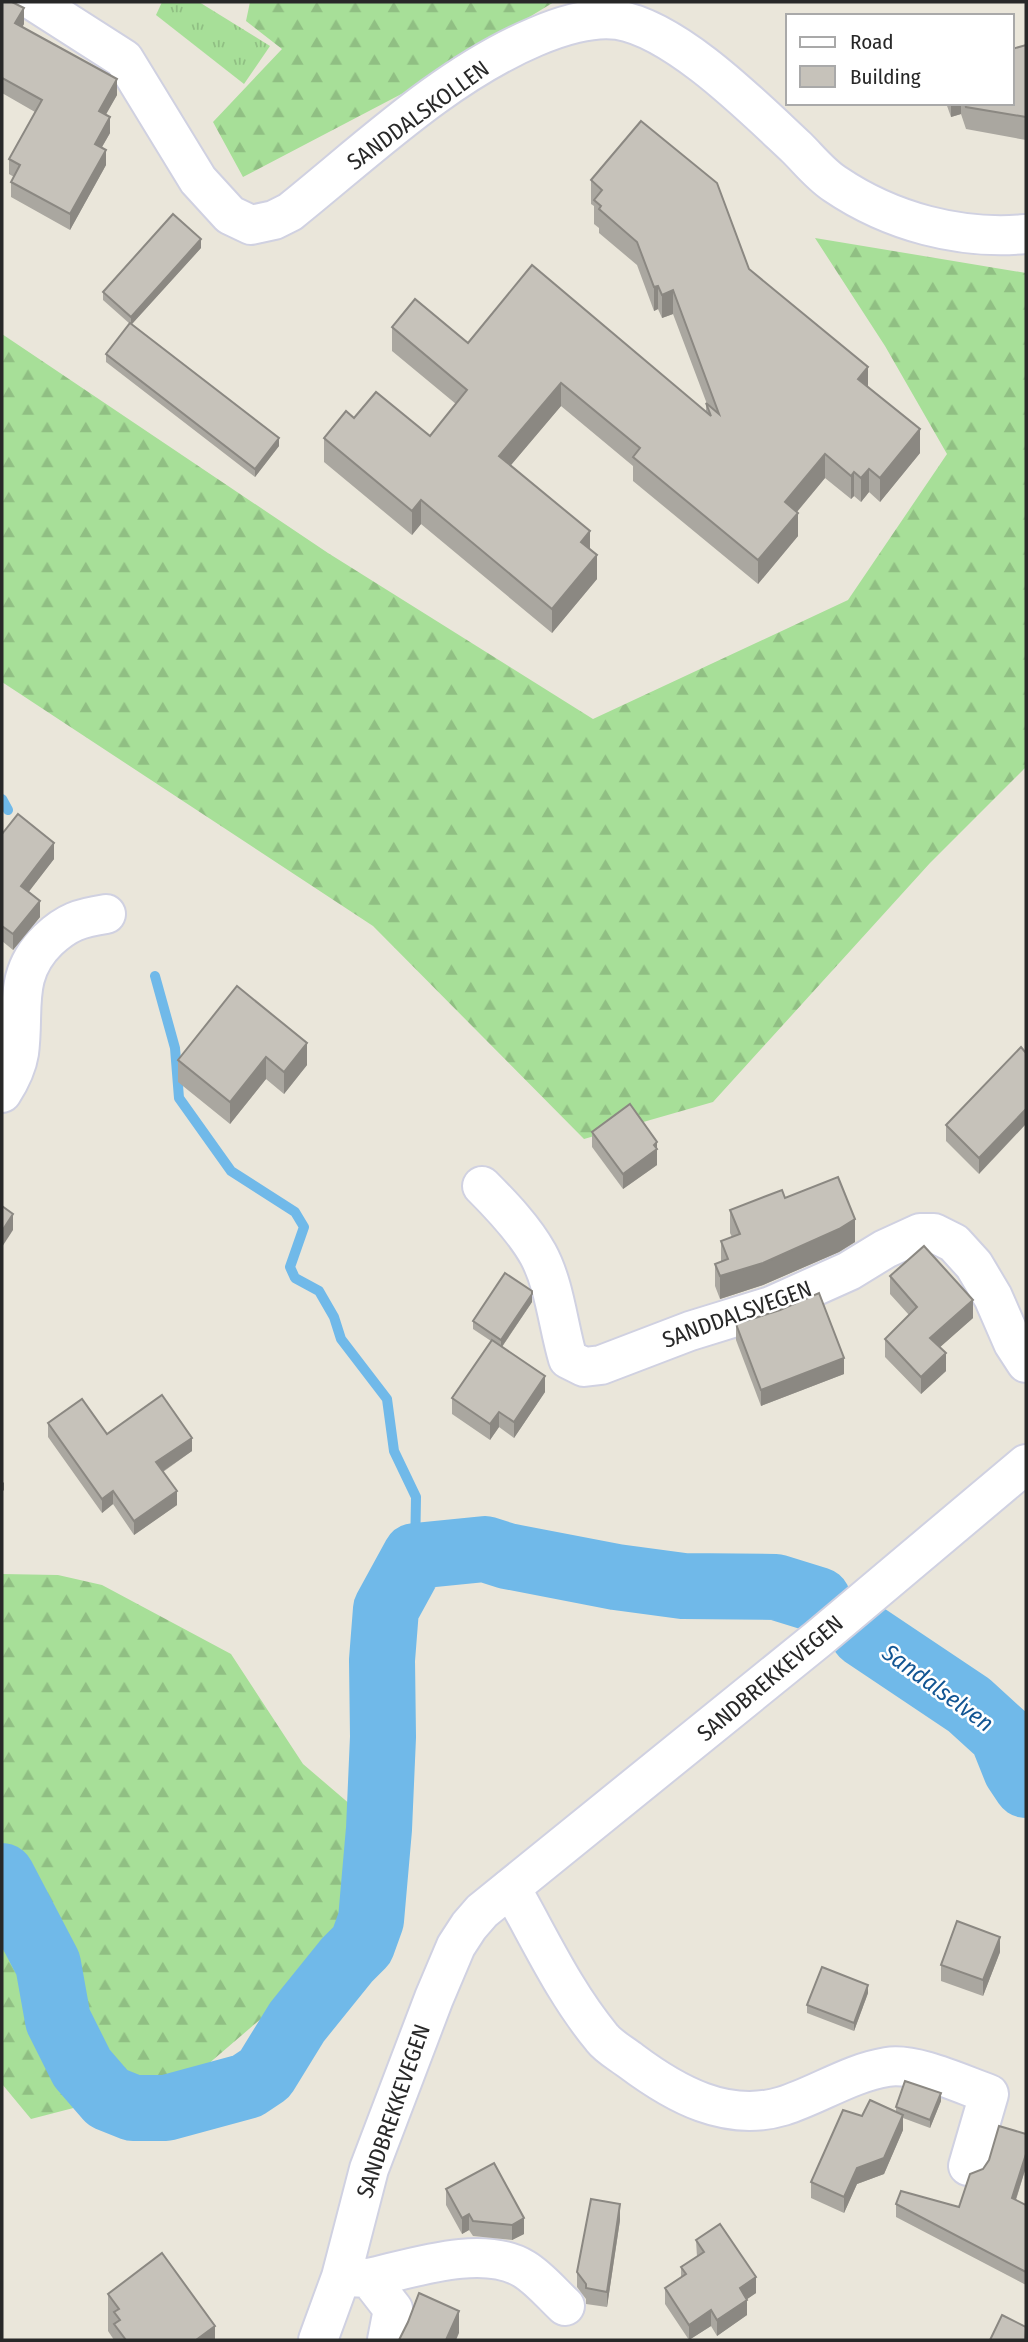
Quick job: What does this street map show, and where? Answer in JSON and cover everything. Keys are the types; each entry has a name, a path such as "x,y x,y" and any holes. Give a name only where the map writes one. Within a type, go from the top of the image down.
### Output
{"street":[{"name":"SANDDALSKOLLEN","path":"54,7 124,59 198,180 230,215 251,225 274,220 290,212 421,106 512,47 565,26 617,20 662,36 704,65 834,184 888,213 942,230 1003,236 1026,234"},
{"path":"2,1093 19,1055 19,1017 25,975 38,950 58,930 77,919 106,914"},
{"name":"SANDDALSVEGEN","path":"482,1186 502,1206 538,1254 548,1281 568,1359 584,1367 601,1365 690,1331 771,1306 849,1271 885,1249 920,1233 934,1233 954,1243 974,1265 993,1297 1013,1343 1026,1363"},
{"name":"SANDBREKKEVEGEN","path":"318,2340 355,2278 369,2169 433,1998 469,1926 482,1911 682,1751 1026,1464"},
{"path":"511,1888 559,1978 604,2040 655,2079 698,2102 738,2112 782,2106 850,2078 890,2066 927,2071 989,2094 968,2166"},
{"path":"355,2278 440,2262 495,2258 525,2269 565,2306"},
{"path":"355,2278 393,2309 387,2340"}],"green space":[{"path":"162,2 199,2 270,46 244,84 156,15"},
{"path":"250,2 554,2 411,89 243,177 213,122 282,49 246,21"},
{"path":"815,238 1026,273 1026,767 930,863 713,1102 584,1139 373,926 2,682 2,334 328,553 593,719 848,600 947,454 885,346"},
{"path":"2,1574 58,1575 102,1585 231,1654 303,1764 379,1829 348,1833 369,1861 326,1963 193,2077 31,2119 2,2084"}],"building":[{"path":"2,2 12,2 24,8 15,23 117,79 99,111 110,117 95,144 106,150 70,214 11,182 20,165 9,159 42,100 2,78"},
{"path":"1026,45 1026,117 966,107 1014,105 1014,48"},
{"path":"641,121 717,183 749,269 868,367 858,379 920,429 880,478 869,469 861,478 854,472 851,476 825,454 785,502 798,513 758,560 633,457 640,448 561,383 499,456 590,531 581,542 597,555 552,609 421,500 412,511 324,438 346,411 354,418 376,392 430,436 467,390 392,327 415,299 468,343 532,265 711,416 706,403 719,414 673,290 662,295 658,286 654,287 637,242 599,209 601,206 594,200 602,190 591,180"},
{"path":"173,214 201,239 131,317 103,292"},
{"path":"130,323 279,438 255,469 106,354"},
{"path":"18,814 54,843 21,886 40,901 13,934 2,926 2,834"},
{"path":"237,986 307,1043 284,1072 266,1057 230,1102 178,1060"},
{"path":"1021,1047 1026,1053 1026,1109 979,1158 946,1125"},
{"path":"630,1104 657,1142 654,1145 657,1149 623,1174 592,1132"},
{"path":"838,1177 855,1219 839,1229 763,1263 720,1276 715,1264 728,1259 721,1241 740,1234 730,1210 782,1190 785,1198"},
{"path":"2,1206 13,1214 2,1231"},
{"path":"924,1246 973,1300 930,1338 946,1353 921,1377 885,1339 917,1307 890,1276"},
{"path":"505,1273 532,1291 532,1294 501,1340 473,1321"},
{"path":"819,1293 844,1358 761,1390 736,1324 780,1310"},
{"path":"492,1340 545,1376 514,1422 499,1412 490,1424 452,1398"},
{"path":"162,1395 192,1438 156,1462 177,1491 134,1521 113,1491 102,1499 48,1423 82,1399 107,1434"},
{"path":"957,1921 1000,1937 983,1980 941,1965"},
{"path":"822,1967 868,1985 854,2023 807,2005"},
{"path":"905,2081 941,2093 930,2120 896,2107"},
{"path":"870,2100 903,2115 884,2158 857,2168 844,2197 811,2182 843,2110 862,2116"},
{"path":"999,2126 1026,2134 1026,2154 1012,2198 1026,2205 1026,2272 896,2204 901,2191 959,2207 970,2174 983,2169 989,2160"},
{"path":"494,2163 524,2218 512,2225 473,2221 469,2214 462,2218 446,2189"},
{"path":"591,2199 620,2204 607,2292 586,2288 577,2272"},
{"path":"720,2224 756,2277 740,2288 747,2300 717,2320 711,2310 689,2325 665,2288 686,2274 681,2267 704,2252 696,2240"},
{"path":"162,2253 215,2326 196,2340 126,2340 114,2324 120,2320 114,2312 119,2309 108,2294"},
{"path":"419,2293 459,2311 446,2340 399,2340"},
{"path":"1002,2315 1026,2327 1025,2340 990,2340"}],"waterway":[{"path":"2,799 8,810"},
{"path":"155,976 175,1048 179,1098 231,1171 295,1212 304,1227 290,1267 295,1278 319,1291 334,1317 341,1339 387,1399 394,1451 416,1497 415,1556"},
{"path":"2,1876 48,1964 58,2020 82,2068 108,2098 133,2108 166,2108 247,2086 265,2074 297,2022 362,1945 371,1920 379,1829 383,1737 382,1660 386,1609 415,1556 485,1549 507,1556 616,1577 683,1586 776,1587 818,1600"},
{"name":"Sandalselven","path":"863,1634 969,1705 1002,1735 1016,1770 1026,1785"}]}
